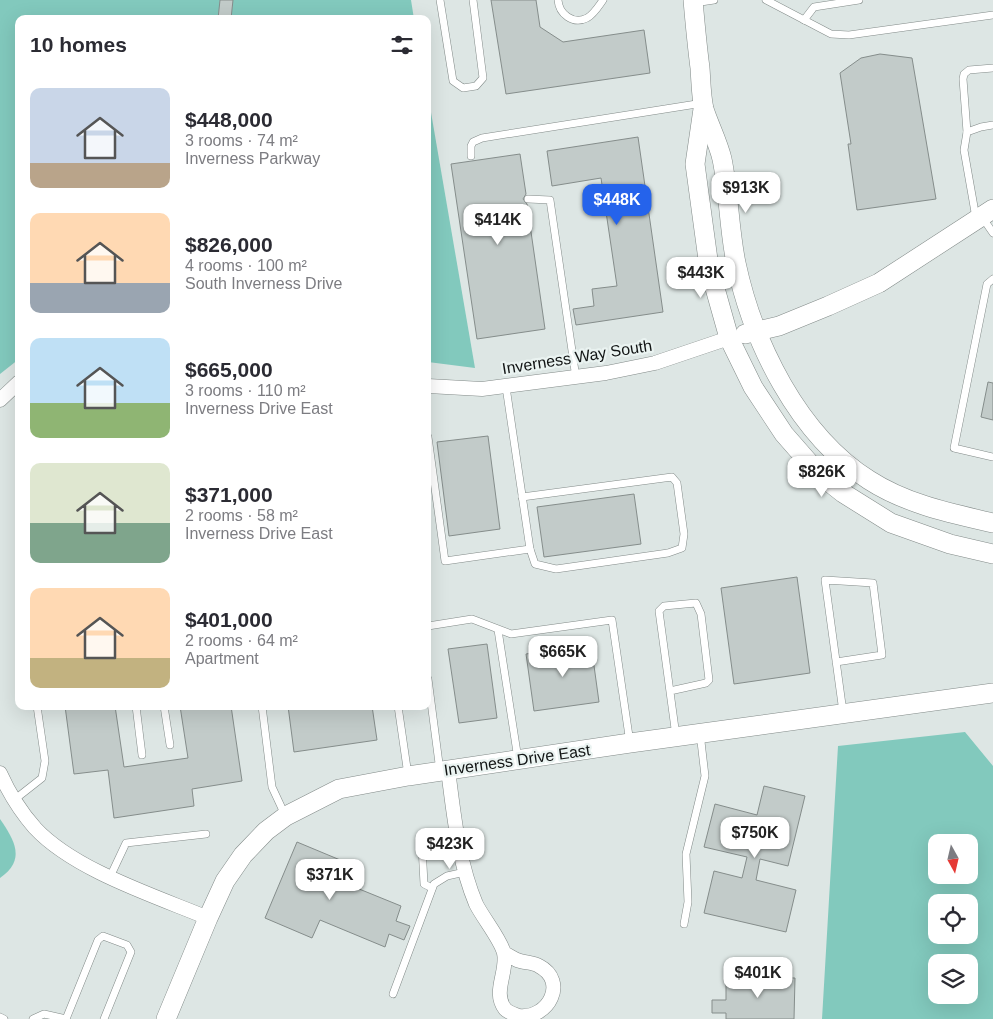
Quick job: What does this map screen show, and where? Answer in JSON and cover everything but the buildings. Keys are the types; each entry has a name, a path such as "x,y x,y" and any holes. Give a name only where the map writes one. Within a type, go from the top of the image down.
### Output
{"main road":[{"path":"693,2 703,105 695,164 709,267 729,338 753,386 784,434 819,474 843,493 891,523 950,544 993,554"},
{"path":"703,105 722,157 736,262 748,309 756,332 777,375 802,414 833,452 868,480 891,492 932,508 993,523"},
{"path":"729,338 774,328 879,283 984,215"},
{"name":"Inverness Drive East","path":"166,1019 225,881 243,855 266,831 286,816 340,789 408,776 676,736 993,693"}],"street":[{"name":"Inverness Way South","path":"431,386 470,390 576,378 655,364 729,338"},
{"path":"0,400 15,386"},
{"path":"444,771 465,872 477,904 504,953 517,960 540,966 552,979 554,993 552,1001 538,1015 526,1018 510,1013 504,1008 499,993 504,953"},
{"path":"0,773 14,800 36,829 60,850 90,868 208,918"}],"lane":[{"path":"440,0 453,81 463,88 476,86 483,78 473,0"},
{"path":"558,0 560,10 576,20 586,18 594,12 603,0"},
{"path":"693,2 714,0"},
{"path":"766,0 830,34 849,35 993,15"},
{"path":"804,20 814,7 859,0"},
{"path":"993,68 969,70 964,74 963,79 967,132 964,150 984,215 993,233"},
{"path":"471,156 473,142 482,138 703,105"},
{"path":"967,132 993,125"},
{"path":"528,199 550,200 576,378"},
{"path":"993,279 987,284 954,448 993,457"},
{"path":"506,387 522,497 530,549 535,564 556,569 668,553 682,548 684,534 677,483 672,478 522,497"},
{"path":"431,459 445,561 530,549"},
{"path":"836,662 882,655 873,583 825,580 836,662 843,713"},
{"path":"670,691 706,683 709,680 701,614 696,603 664,606 659,611 676,736"},
{"path":"431,626 472,619 511,634 612,620 630,743"},
{"path":"498,630 518,760"},
{"path":"431,696 444,771"},
{"path":"14,800 42,778 45,762 38,710"},
{"path":"136,710 142,756"},
{"path":"165,710 170,745"},
{"path":"262,710 272,787 286,816"},
{"path":"399,710 408,776"},
{"path":"684,924 688,902 686,854 705,776 700,733"},
{"path":"110,877 126,843 206,834"},
{"path":"422,846 424,884 432,888"},
{"path":"393,994 434,884 448,876 465,872"},
{"path":"33,1019 44,1014 66,1019 98,940 103,936 127,945 131,952 104,1019"},
{"path":"0,1017 4,1019"}],"green space":[{"path":"0,0 411,0 413,15 15,15 15,362 0,374"},
{"path":"431,112 475,368 431,362"},
{"path":"965,732 993,766 993,1019 822,1019 838,746"},
{"path":"0,819 10,835 15,850 15,857 8,871 0,878"}]}
